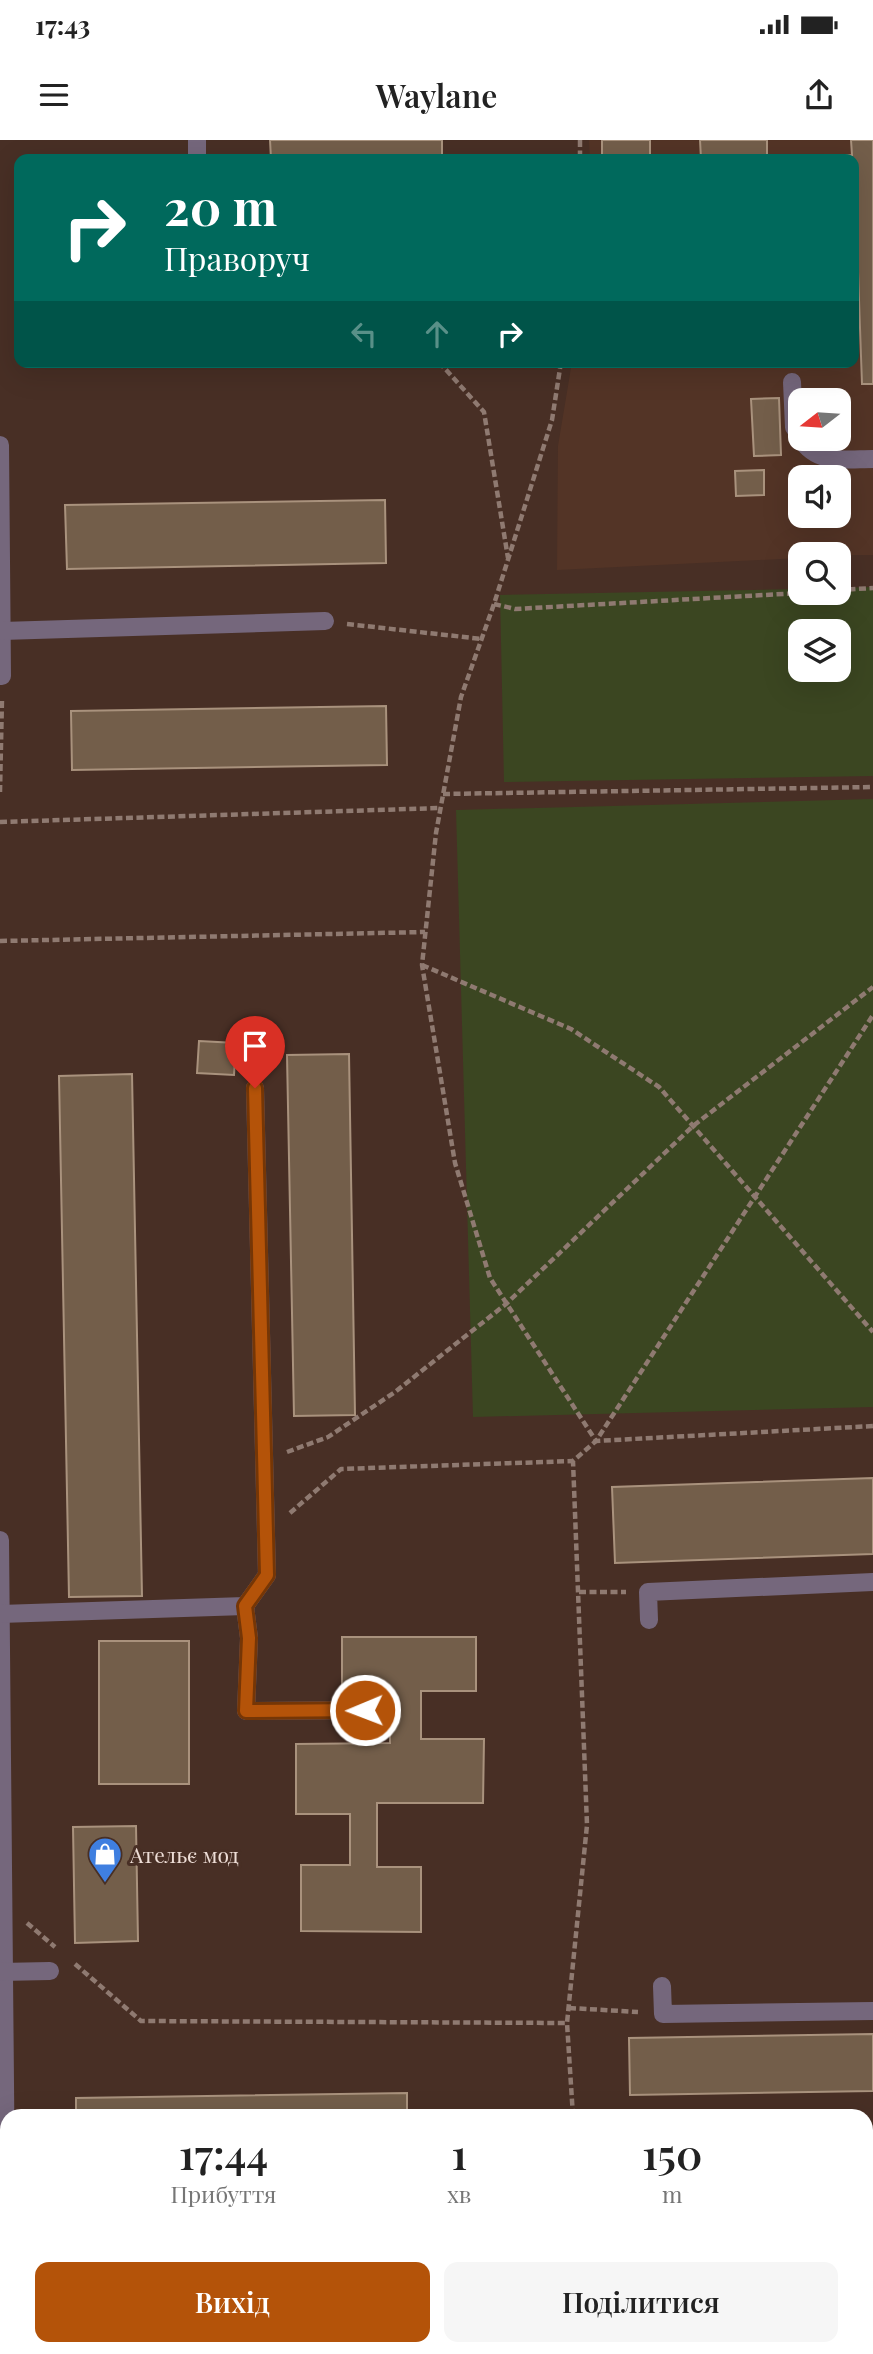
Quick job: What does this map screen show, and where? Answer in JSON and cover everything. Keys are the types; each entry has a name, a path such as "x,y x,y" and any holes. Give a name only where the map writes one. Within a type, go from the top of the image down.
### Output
{"lane":[{"path":"792,382 792,388"},
{"path":"0,445 1,676"},
{"path":"812,452 824,459 873,459"},
{"path":"2,631 325,621"},
{"path":"255,1088 267,1575 245,1606 249,1638 246,1711 365,1710"},
{"path":"0,1539 5,2109"},
{"path":"649,1620 648,1592 873,1582"},
{"path":"0,1614 245,1606"},
{"path":"2,1972 50,1971"},
{"path":"662,1986 663,2014 873,2011"}],"path":[{"path":"444,368 484,412 508,559"},
{"path":"560,368 552,420 494,604 461,697 440,808 422,965 454,1163 490,1278 596,1441"},
{"path":"851,589 873,588"},
{"path":"494,604 515,609 788,594"},
{"path":"325,621 482,639"},
{"path":"0,792 1,676"},
{"path":"443,794 873,787"},
{"path":"0,822 440,808"},
{"path":"0,941 425,932"},
{"path":"422,965 571,1029 659,1087 873,1332"},
{"path":"264,1460 328,1437 395,1392 506,1304 694,1126 873,987"},
{"path":"267,1533 341,1469 573,1461 596,1441 873,1015"},
{"path":"596,1441 873,1426"},
{"path":"573,1461 587,1825 567,2023 573,2109"},
{"path":"578,1592 648,1592"},
{"path":"4,1902 56,1948"},
{"path":"67,1957 141,2021 567,2023"},
{"path":"569,2008 663,2014"}],"shaded area":[{"path":"589,140 873,140 873,555 851,555 851,542 788,542 788,559 557,570 558,446 571,368 859,368 859,154 590,154"}],"green space":[{"path":"873,587 873,776 504,782 500,595 788,589 788,605 851,605 851,588"},
{"path":"873,799 873,1407 473,1417 456,810"}],"building":[{"path":"270,140 442,140 442,154 271,154"},
{"path":"602,140 650,140 650,154 602,154"},
{"path":"700,140 767,140 767,154 701,154"},
{"path":"851,140 873,140 873,384 862,384 859,154 852,154"},
{"path":"779,398 781,455 754,456 751,399"},
{"path":"764,470 764,495 736,496 735,471"},
{"path":"385,500 386,563 67,569 65,505"},
{"path":"386,706 387,765 72,770 71,711"},
{"path":"199,1041 236,1043 234,1075 197,1073"},
{"path":"349,1054 355,1415 294,1416 287,1055"},
{"path":"132,1074 142,1596 69,1597 59,1076"},
{"path":"873,1478 873,1554 615,1563 612,1487"},
{"path":"342,1637 476,1637 476,1691 421,1691 421,1739 484,1739 483,1803 377,1803 377,1867 421,1867 421,1932 301,1931 301,1865 350,1865 350,1814 296,1814 296,1744 390,1743 390,1698 342,1699"},
{"path":"99,1641 189,1641 189,1784 99,1784"},
{"name":"Ательє мод","path":"136,1826 138,1941 75,1943 73,1827"},
{"path":"873,2034 873,2091 630,2095 629,2038"},
{"path":"407,2093 407,2109 76,2109 76,2098"}],"place":[{"name":"Ательє мод","path":"105,1884"}],"route":[{"path":"255,1088 267,1575 245,1606 249,1638 246,1711 365,1710"}]}
